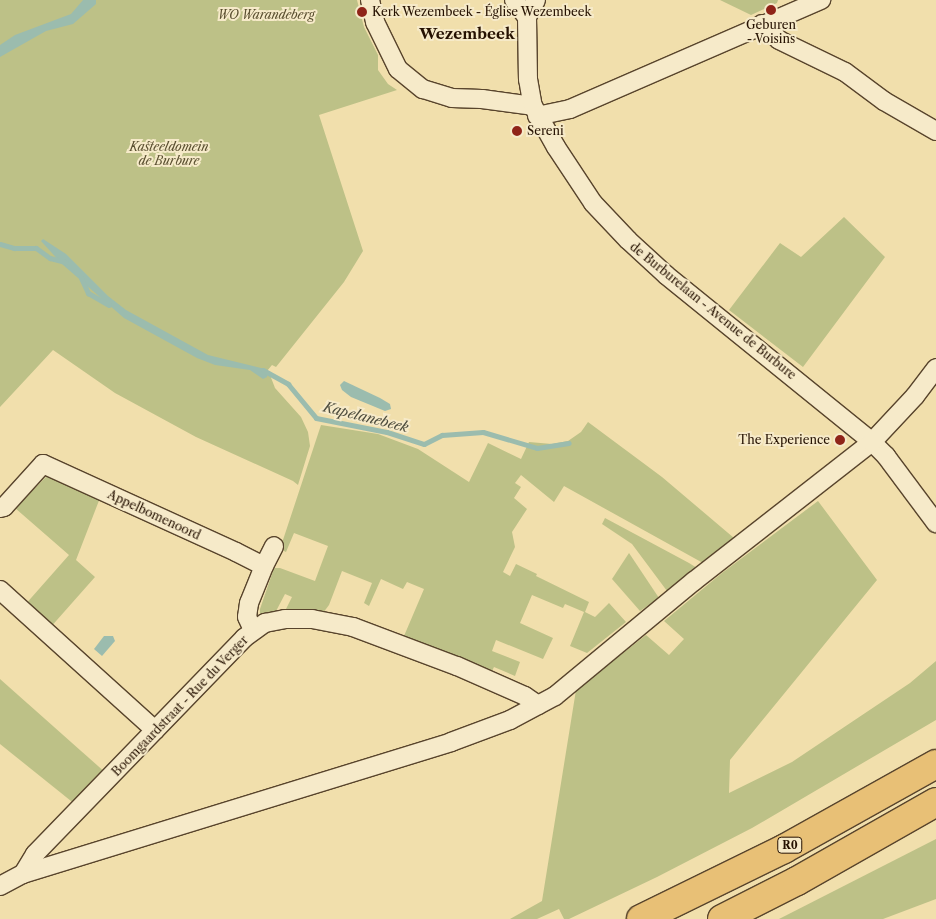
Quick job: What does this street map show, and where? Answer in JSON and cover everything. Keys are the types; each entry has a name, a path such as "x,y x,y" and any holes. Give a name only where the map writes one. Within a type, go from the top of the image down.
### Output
{"highway":[{"name":"R0","path":"641,919 784,848 936,764"},
{"path":"722,919 797,881 936,802"}],"street":[{"path":"370,0 374,22 398,69 423,89 452,98 482,98 535,111 570,109 821,0"},
{"path":"514,0 527,17"},
{"path":"535,111 528,79 527,17 536,0"},
{"path":"762,24 779,40 845,72 884,101 936,131"},
{"name":"de Burburelaan - Avenue de Burbure","path":"535,111 593,203 628,240 666,275 872,442 886,456 936,523"},
{"path":"0,886 23,874 451,742 502,723 555,696 694,581 872,442 915,396 936,368"},
{"name":"Appelbomenoord","path":"0,508 4,507 43,464 264,566"},
{"path":"253,630 248,617 249,603 274,546"},
{"path":"0,590 156,730"},
{"name":"Boomgaardstraat - Rue du Verger","path":"23,874 35,854 253,630 265,623 285,619 312,619 333,622 423,652 525,696 538,705"}],"green space":[{"name":"Kasteeldomein de Burbure","path":"0,0 357,0 364,27 378,55 378,70 388,84 397,90 319,115 363,251 344,282 276,367 272,365 267,371 252,368 270,375 275,388 301,417 308,432 310,446 298,485 196,437 115,393 53,350 0,407"},
{"path":"720,0 778,0 777,3 751,15"},
{"path":"844,217 885,257 803,367 729,310 780,243 801,257"},
{"path":"588,422 662,477 734,538 703,563 564,486 554,502 521,475 515,483 521,487 514,498 527,509 512,532 515,547 503,572 510,576 516,564 537,574 536,576 589,602 585,612 595,617 609,603 626,622 587,653 570,646 584,612 565,604 563,608 532,595 520,623 553,638 543,659 496,640 492,651 520,662 515,676 494,667 490,675 404,636 424,589 407,582 403,589 381,579 369,606 364,603 372,583 342,571 329,605 323,613 283,615 292,597 285,594 274,615 260,616 260,609 274,568 280,568 315,581 328,546 294,533 286,552 280,549 321,425 378,434 418,449 469,482 488,443 521,459 529,442 552,444 568,441 581,432"},
{"path":"47,476 100,498 76,560 95,577 49,629 24,606 69,555 15,508"},
{"path":"818,501 877,580 730,760 729,793 792,762 910,683 936,661 936,720 752,828 657,877 569,919 564,919 559,909 537,919 510,919 542,901 576,690 646,635 669,655 684,639 664,621 722,573"},
{"path":"605,518 697,568 667,591 632,544 602,524"},
{"path":"629,553 659,598 640,611 612,579"},
{"path":"0,679 107,774 76,805 0,744"},
{"path":"936,839 936,899 883,919 779,919"}],"shaded area":[{"path":"83,0 96,0 96,4 73,24 46,31 0,57 0,45 15,35 71,14"},
{"path":"43,239 66,254 108,296 126,310 208,355 265,369 268,372 267,377 263,379 250,370 215,365 197,358 124,318 62,264 41,241"},
{"path":"344,381 380,398 390,404 391,409 385,411 351,397 342,390 340,385"},
{"path":"104,636 113,636 115,641 102,656 94,649"}],"waterway":[{"name":"Kapelanebeek","path":"0,244 14,248 36,248 50,258 65,262"},
{"name":"Kapelanebeek","path":"81,278 88,293 109,305"},
{"name":"Kapelanebeek","path":"263,370 288,384 316,418 387,432 424,444 442,435 483,432 537,448 569,443"}],"place":[{"name":"Geburen - Voisins","path":"771,10"},
{"name":"Kerk Wezembeek - Église Wezembeek","path":"362,12"},
{"name":"Sereni","path":"517,131"},
{"name":"The Experience","path":"840,440"}],"district":[{"name":"Wezembeek","path":"467,34"}],"park label":[{"name":"WO Warandeberg","path":"266,15"}]}
